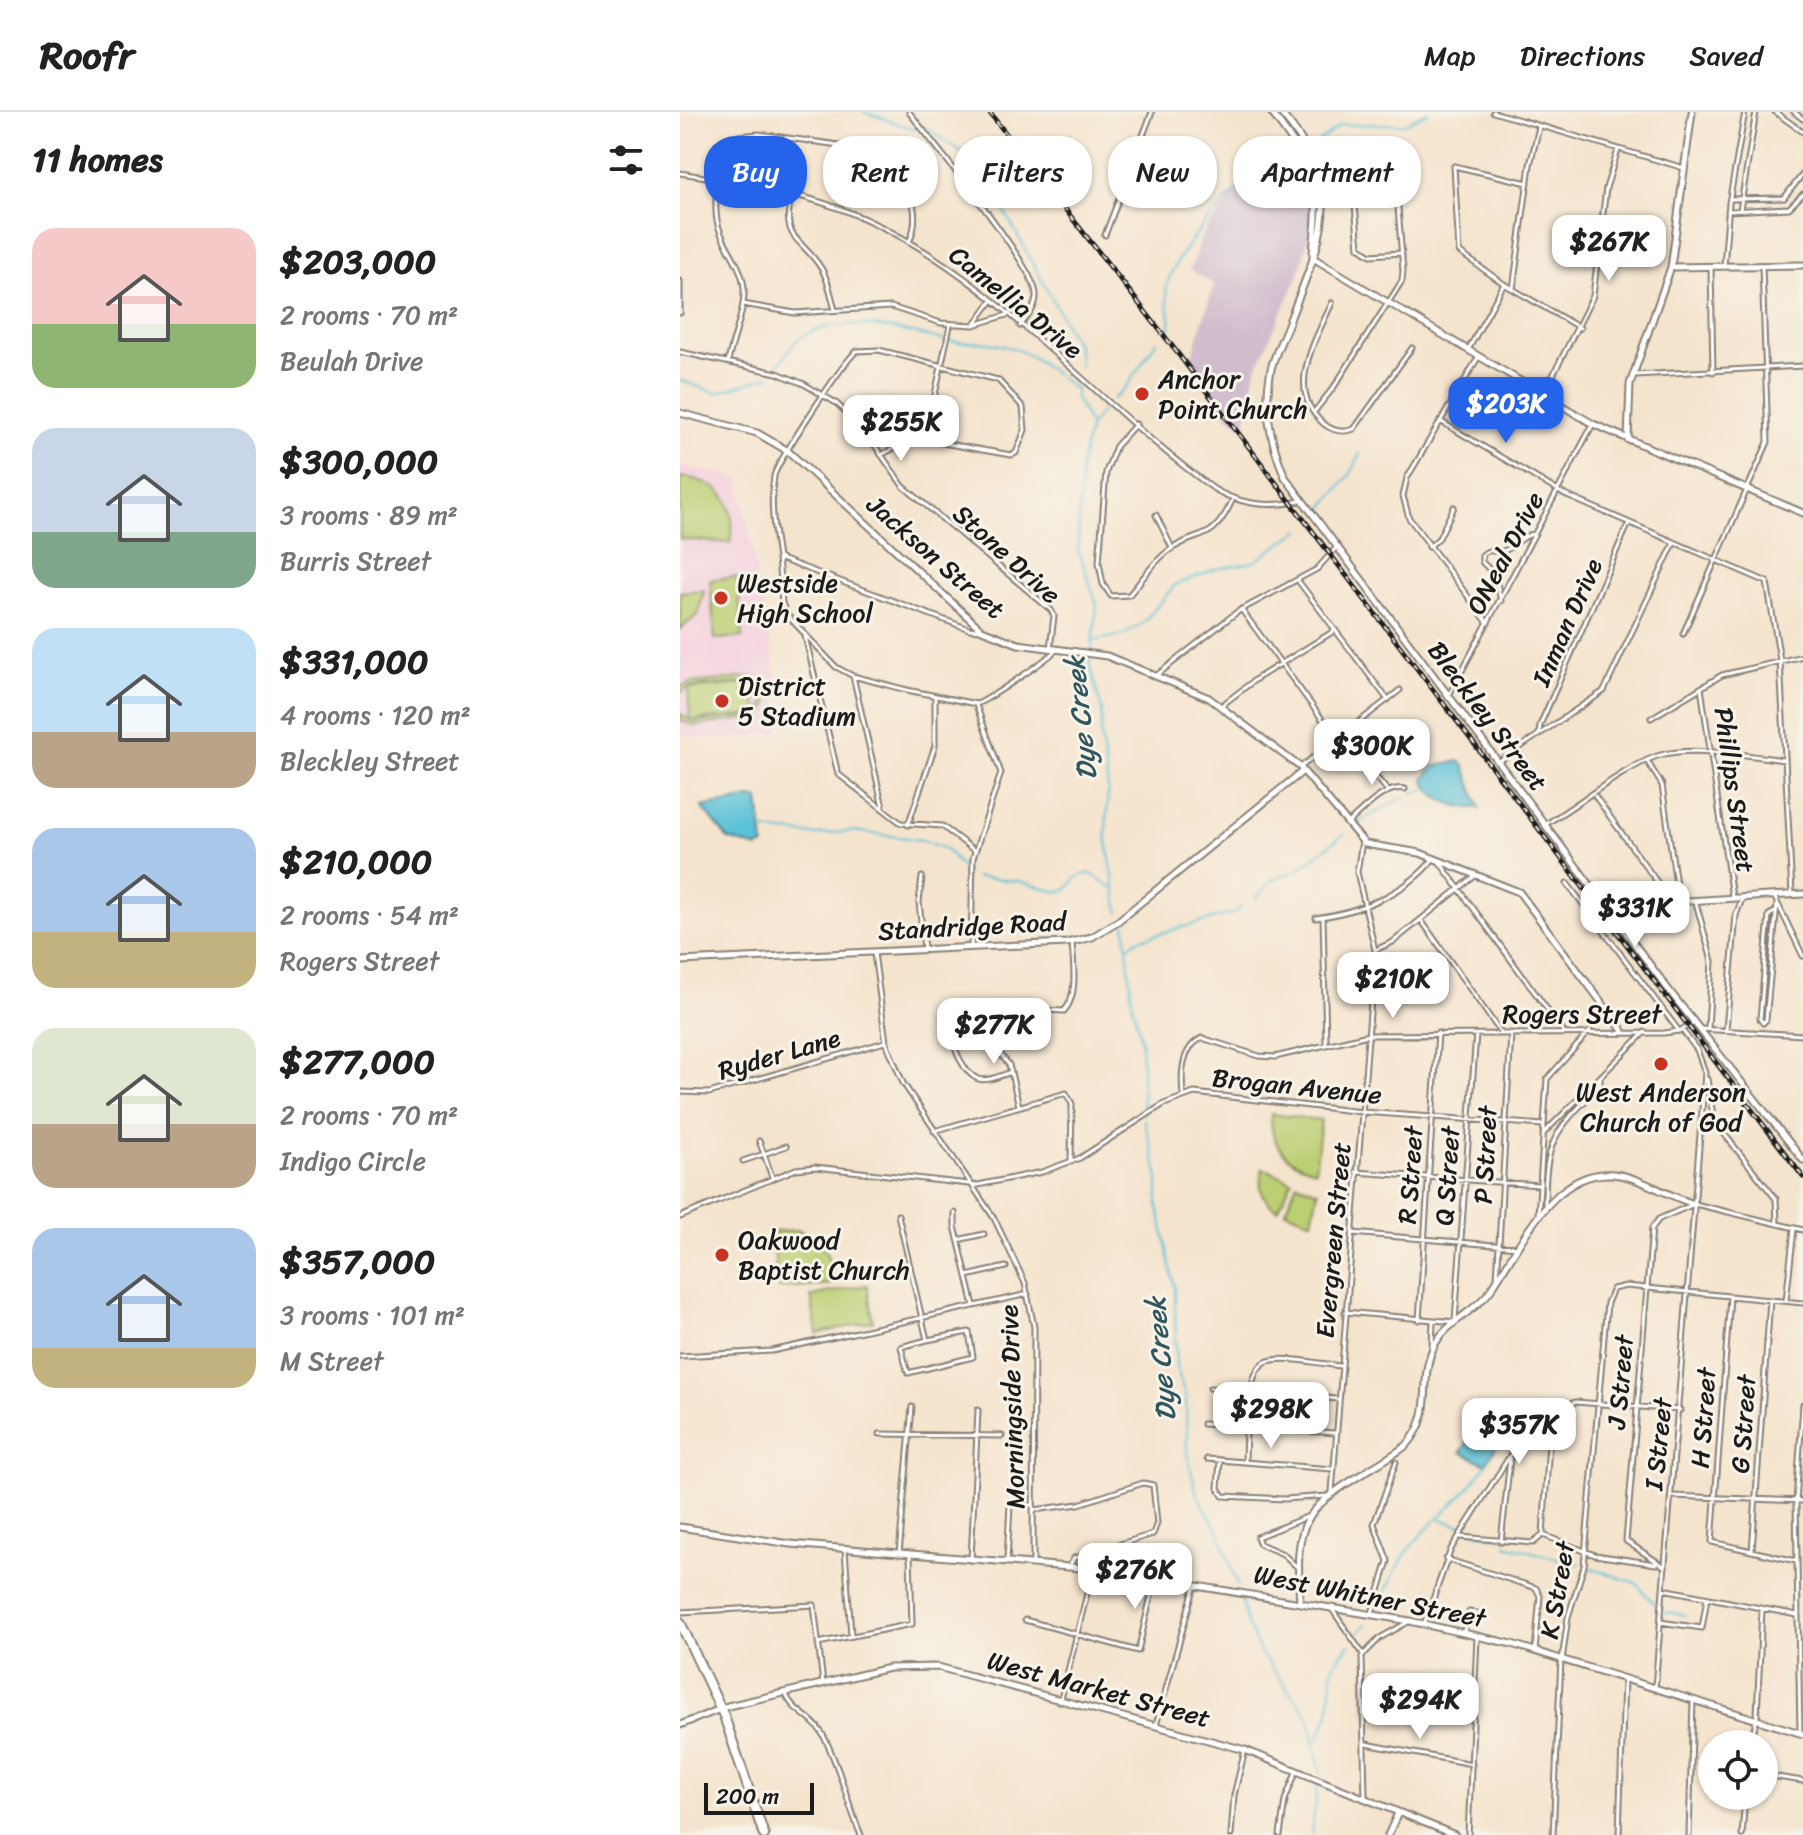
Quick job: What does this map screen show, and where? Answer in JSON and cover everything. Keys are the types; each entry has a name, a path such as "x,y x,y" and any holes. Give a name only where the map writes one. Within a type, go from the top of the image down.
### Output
{"highway":[{"path":"680,1622 688,1646 721,1708 764,1835"}],"street":[{"path":"909,112 1016,254 1034,284 1035,305 1020,326"},
{"path":"1105,235 1152,112"},
{"name":"Bleckley Street","path":"1271,112 1299,150 1311,175 1316,207 1313,258"},
{"name":"Bleckley Street","path":"1280,112 1305,143 1321,185 1324,218 1320,244 1272,367 1268,402 1272,446 1300,501 1699,1029 1803,1160"},
{"path":"1493,112 1684,168"},
{"path":"1628,440 1632,375 1671,267 1692,112"},
{"path":"1724,266 1728,211 1745,112"},
{"path":"1740,210 1756,112"},
{"path":"1775,112 1803,132"},
{"path":"1794,112 1803,119"},
{"path":"1513,289 1528,183 1540,126"},
{"path":"742,136 746,133 769,136"},
{"path":"807,141 875,150 890,161 904,180 912,200 916,223 909,242"},
{"path":"1543,395 1580,328 1595,288 1606,188 1618,150"},
{"path":"1314,412 1334,387 1402,281 1401,253 1395,169 1383,160 1362,162 1352,174 1359,247 1371,255 1401,253"},
{"path":"1528,183 1454,166 1452,182 1461,256 1580,328"},
{"name":"Camellia Drive","path":"680,173 704,177"},
{"path":"1730,199 1784,198 1803,174"},
{"path":"1728,211 1789,208 1803,194"},
{"name":"Camellia Drive","path":"807,198 864,218 909,242 1007,315 1201,480 1233,499 1272,506 1300,501"},
{"path":"718,208 717,220 742,278 742,304 728,362"},
{"path":"788,208 791,238 822,269 835,310"},
{"path":"1313,258 1593,424 1803,513"},
{"path":"1683,634 1769,437 1762,265"},
{"path":"1671,267 1803,265"},
{"path":"1711,267 1713,372"},
{"path":"680,281 680,313"},
{"path":"1468,350 1504,284"},
{"path":"974,325 991,302"},
{"path":"1332,303 1304,374 1303,395 1314,412 1334,429 1354,429 1412,348"},
{"path":"742,304 795,313 891,307 951,325 974,325 1007,315"},
{"path":"881,455 914,438 930,417 951,325"},
{"path":"914,438 1011,455 1016,453 1025,430 1023,407 998,380 879,350 857,351 839,368 774,479 774,530 783,607 826,659 853,676 976,704 988,701 1012,680 1052,659 1053,649"},
{"name":"Stone Drive","path":"680,352 791,378 823,396 862,427 903,486 1051,610 1054,616 1053,649"},
{"path":"1479,356 1407,478 1403,496 1409,518 1488,623"},
{"path":"1632,375 1803,366"},
{"name":"Jackson Street","path":"680,413 757,433 788,451 982,630 1018,644 1097,654 1157,675 1221,706 1301,769 1362,841"},
{"path":"1440,421 1559,491 1767,582 1780,660 1792,894"},
{"path":"1136,424 1116,446 1106,472 1099,563 1103,584 1111,596 1129,595 1172,548 1209,535 1221,523 1233,499"},
{"name":"ONeal Drive","path":"1448,697 1593,424"},
{"path":"1429,547 1439,538 1454,507"},
{"path":"1156,515 1172,548"},
{"name":"Inman Drive","path":"1539,735 1540,725 1629,524"},
{"path":"1501,601 1495,575 1482,562 1482,555 1488,550 1507,550 1528,534 1536,534"},
{"path":"1498,762 1604,691 1674,543"},
{"path":"1157,675 1241,609 1317,569 1336,548"},
{"path":"778,558 969,629 982,630"},
{"path":"1298,580 1388,700"},
{"path":"1241,609 1337,738 1347,742 1387,790"},
{"path":"1221,706 1280,663 1335,631"},
{"path":"805,636 838,774 867,800 908,825 942,826 975,851"},
{"path":"1651,718 1722,675 1803,656"},
{"path":"853,676 883,807"},
{"name":"Phillips Street","path":"1701,688 1732,897"},
{"path":"1301,769 1400,690"},
{"path":"908,825 935,746 935,697"},
{"path":"971,947 970,883 975,851 1001,773 976,704"},
{"path":"1545,825 1647,761 1672,753 1747,753 1785,760"},
{"path":"1647,761 1662,785 1678,899"},
{"name":"Standridge Road","path":"680,961 1072,942 1104,931 1301,769"},
{"path":"1347,824 1387,790 1396,787 1405,789"},
{"path":"1594,794 1670,900"},
{"path":"1362,841 1436,858 1519,892 1623,1031"},
{"name":"Evergreen Street","path":"1332,1496 1337,1399 1375,950 1357,872 1362,841"},
{"path":"1436,858 1563,1031"},
{"path":"1316,918 1367,908 1436,858"},
{"path":"1375,950 1393,942 1476,875"},
{"path":"922,877 919,902 924,949"},
{"path":"1567,883 1697,1050 1705,1073 1710,1113 1718,1129 1776,1199 1777,1223"},
{"path":"1606,906 1678,899 1803,894"},
{"path":"1774,896 1803,956"},
{"path":"1695,898 1712,961 1708,1028"},
{"path":"1726,1030 1736,915 1743,898"},
{"path":"1775,912 1769,915 1760,1019 1763,1023 1766,1020 1777,904"},
{"path":"1323,917 1326,1044"},
{"path":"1421,920 1501,1033"},
{"path":"1794,939 1803,935"},
{"path":"1011,1072 978,1079 952,1042 958,1028 986,1026 1024,1009 1059,1012 1068,1008 1073,976 1072,942"},
{"name":"Morningside Drive","path":"874,951 886,1042 903,1083 1008,1242 1028,1294 1034,1327 1033,1564"},
{"name":"Rogers Street","path":"1183,1095 1182,1073 1188,1050 1202,1038 1259,1056 1291,1055 1368,1035 1681,1031 1695,1023"},
{"path":"986,1026 989,1039 1011,1072 1019,1106"},
{"path":"1699,1029 1803,1035"},
{"path":"1538,1216 1549,1074 1590,1031"},
{"path":"1543,1134 1645,1032"},
{"name":"R Street","path":"1419,1320 1438,1033"},
{"name":"P Street","path":"1497,1280 1511,1033"},
{"name":"Q Street","path":"1456,1322 1476,1034"},
{"name":"Ryder Lane","path":"680,1092 709,1093 886,1042"},
{"name":"I Street","path":"1655,1688 1690,1293 1705,1073"},
{"path":"1545,1209 1545,1173 1554,1135 1600,1086 1600,1078"},
{"path":"933,1131 1066,1093 1072,1104 1071,1162"},
{"name":"Brogan Avenue","path":"680,1217 772,1177 815,1167 972,1185 1042,1172 1071,1162 1183,1095 1221,1095 1362,1112 1544,1125"},
{"path":"759,1141 772,1177"},
{"path":"743,1161 786,1146"},
{"path":"1356,1172 1539,1185"},
{"path":"1432,1351 1442,1335 1480,1304 1538,1216 1574,1184 1604,1174 1633,1179 1695,1204 1803,1230"},
{"name":"J Street","path":"1665,1567 1656,1564 1626,1541 1636,1407 1654,1222 1695,1204"},
{"path":"955,1213 958,1240 974,1306"},
{"path":"898,1215 927,1340"},
{"path":"1786,1301 1794,1228"},
{"path":"1352,1233 1518,1247"},
{"path":"958,1240 984,1234"},
{"path":"967,1276 1006,1267"},
{"path":"1646,1288 1803,1303"},
{"name":"K Street","path":"1553,1835 1562,1660 1568,1617 1584,1566 1607,1303 1613,1289 1646,1288"},
{"path":"680,1356 772,1351 1028,1294"},
{"name":"H Street","path":"1730,1296 1712,1542 1752,1551"},
{"name":"G Street","path":"1752,1551 1770,1300"},
{"path":"1345,1312 1456,1322"},
{"path":"1299,1570 1283,1554 1257,1539 1261,1534 1309,1516 1332,1496 1398,1452 1418,1433 1426,1409 1433,1321"},
{"path":"969,1332 973,1357 908,1373 901,1347 927,1340 969,1332"},
{"path":"1245,1461 1250,1391 1256,1372 1272,1360 1340,1366"},
{"path":"1210,1388 1337,1399"},
{"path":"1424,1624 1446,1559 1511,1454 1539,1418 1551,1410 1575,1402 1680,1410"},
{"path":"1802,1734 1796,1502 1803,1404"},
{"path":"899,1554 912,1407"},
{"path":"971,1560 978,1410"},
{"path":"1460,1537 1533,1543 1543,1535 1551,1410"},
{"path":"1203,1424 1335,1433"},
{"path":"880,1434 1002,1436"},
{"path":"1501,1542 1511,1454"},
{"path":"1207,1459 1332,1469"},
{"path":"1220,1460 1218,1488 1223,1496 1284,1499 1332,1496"},
{"path":"1372,1615 1388,1561 1374,1524 1396,1462"},
{"path":"1007,1562 1010,1505 1079,1504 1143,1483 1153,1485 1157,1523 1153,1534 1074,1558 1069,1567"},
{"path":"1671,1496 1755,1502 1803,1501"},
{"path":"1300,1603 1301,1541 1309,1516"},
{"name":"West Whitner Street","path":"680,1527 845,1549 1093,1569 1410,1621 1478,1635 1802,1734"},
{"path":"1543,1535 1595,1555 1656,1564"},
{"path":"845,1549 851,1635"},
{"path":"1752,1551 1796,1561"},
{"path":"818,1643 912,1624 910,1555"},
{"path":"1446,1559 1536,1588 1540,1596 1535,1652"},
{"path":"1061,1699 1093,1569"},
{"path":"1025,1620 1140,1650 1156,1578"},
{"path":"1156,1725 1195,1585"},
{"path":"1663,1589 1797,1615"},
{"path":"1660,1622 1702,1628 1707,1598"},
{"path":"1797,1604 1803,1605"},
{"path":"680,1612 814,1605 823,1684"},
{"path":"1331,1608 1363,1654 1365,1798"},
{"path":"1754,1730 1762,1609"},
{"path":"1464,1631 1469,1612 1484,1614"},
{"path":"1363,1654 1380,1638 1410,1621"},
{"path":"1468,1835 1478,1635"},
{"name":"West Market Street","path":"680,1725 721,1708 889,1668 925,1665 1245,1750 1455,1835"},
{"path":"1619,1835 1624,1679"},
{"path":"785,1693 790,1703 813,1720 824,1737 861,1835"},
{"path":"1689,1835 1693,1701"},
{"path":"1364,1744 1472,1764"},
{"path":"1231,1835 1234,1795 1245,1750"},
{"path":"1280,1835 1285,1800 1298,1769"},
{"path":"1778,1777 1803,1781"},
{"path":"1742,1835 1744,1810"},
{"path":"1388,1835 1398,1813"}],"shaded area":[{"path":"1233,194 1233,208 1313,208 1312,223 1298,277 1256,369 1244,428 1227,415 1191,360 1214,284 1190,270 1202,235"},
{"name":"Westside High School","path":"680,465 739,478 777,680 780,732 717,740 680,735"}],"green space":[{"path":"680,477 706,483 724,496 732,516 730,543 680,539"},
{"path":"737,577 743,637 715,639 710,580"},
{"path":"704,590 698,615 680,629 680,592"},
{"name":"District 5 Stadium","path":"751,677 763,684 768,694 768,706 760,717 695,726 680,720 680,714 690,719 688,689 753,683 758,713 764,706 764,692 752,682 690,687 680,693 680,687 690,683","holes":["755,715 695,722 691,720"]},
{"path":"1271,1114 1321,1120 1315,1170 1296,1162 1282,1151 1273,1135"},
{"path":"1263,1168 1292,1181 1278,1210 1262,1192"},
{"path":"1297,1183 1318,1191 1312,1221 1285,1211"},
{"path":"798,1230 815,1239 825,1250 832,1284 779,1288 776,1285 774,1232"},
{"path":"867,1285 873,1321 817,1334 811,1296"}],"water":[{"path":"1459,761 1464,765 1480,808 1447,802 1433,793 1423,780 1433,767"},
{"path":"759,799 764,845 757,848 728,839 702,807"},
{"path":"1475,1431 1500,1440 1486,1464 1461,1452"}],"waterway":[{"name":"Dye Creek","path":"864,112 917,130"},
{"path":"1326,136 1340,125 1405,124 1428,112"},
{"name":"Dye Creek","path":"927,128 979,164 1077,345 1080,367"},
{"path":"1168,333 1167,285 1174,268 1200,229 1233,194"},
{"path":"776,367 800,338 834,326 871,326 944,340"},
{"path":"950,341 1002,345 1025,353 1073,388"},
{"path":"1113,399 1126,387 1157,341"},
{"path":"680,380 716,393 770,376"},
{"name":"Dye Creek","path":"1075,383 1075,397 1090,425 1081,466 1078,549 1097,605 1090,665 1102,711 1101,737 1108,788 1106,835 1119,913"},
{"path":"1091,425 1105,407"},
{"path":"1320,511 1352,472 1360,453"},
{"path":"1092,641 1123,635 1143,623 1175,585 1216,569 1254,562 1300,530"},
{"path":"1412,793 1428,789"},
{"path":"1356,824 1405,796"},
{"path":"763,830 816,835 853,831 922,840 946,849 966,873"},
{"path":"1256,898 1272,880 1299,869 1345,833"},
{"path":"975,877 1018,881 1058,892 1066,890 1077,877 1090,873 1113,888"},
{"path":"1128,947 1137,940 1234,913 1241,907"},
{"name":"Dye Creek","path":"1125,922 1132,1003 1141,1039 1143,1115"},
{"name":"Dye Creek","path":"1144,1120 1158,1174 1158,1205 1175,1289 1176,1366 1186,1398 1187,1452 1197,1495 1219,1532 1238,1586"},
{"path":"1378,1610 1393,1575 1409,1550 1470,1486 1486,1464"},
{"path":"1441,1519 1462,1526"},
{"path":"1469,1530 1497,1537"},
{"path":"1506,1545 1579,1564"},
{"path":"1587,1567 1636,1583 1655,1605"},
{"name":"Dye Creek","path":"1241,1599 1247,1624 1261,1654 1308,1715 1321,1773"},
{"path":"1665,1612 1685,1615"},
{"path":"1354,1638 1366,1624"},
{"path":"1317,1741 1329,1714 1333,1665 1350,1644"},
{"name":"Dye Creek","path":"1311,1835 1318,1784"}],"railway":[{"path":"989,112 1166,338 1803,1177"}],"place":[{"name":"Anchor Point Church","path":"1142,394"},
{"name":"Westside High School","path":"721,598"},
{"name":"District 5 Stadium","path":"722,701"},
{"name":"West Anderson Church of God","path":"1661,1064"},
{"name":"Oakwood Baptist Church","path":"722,1255"}]}
